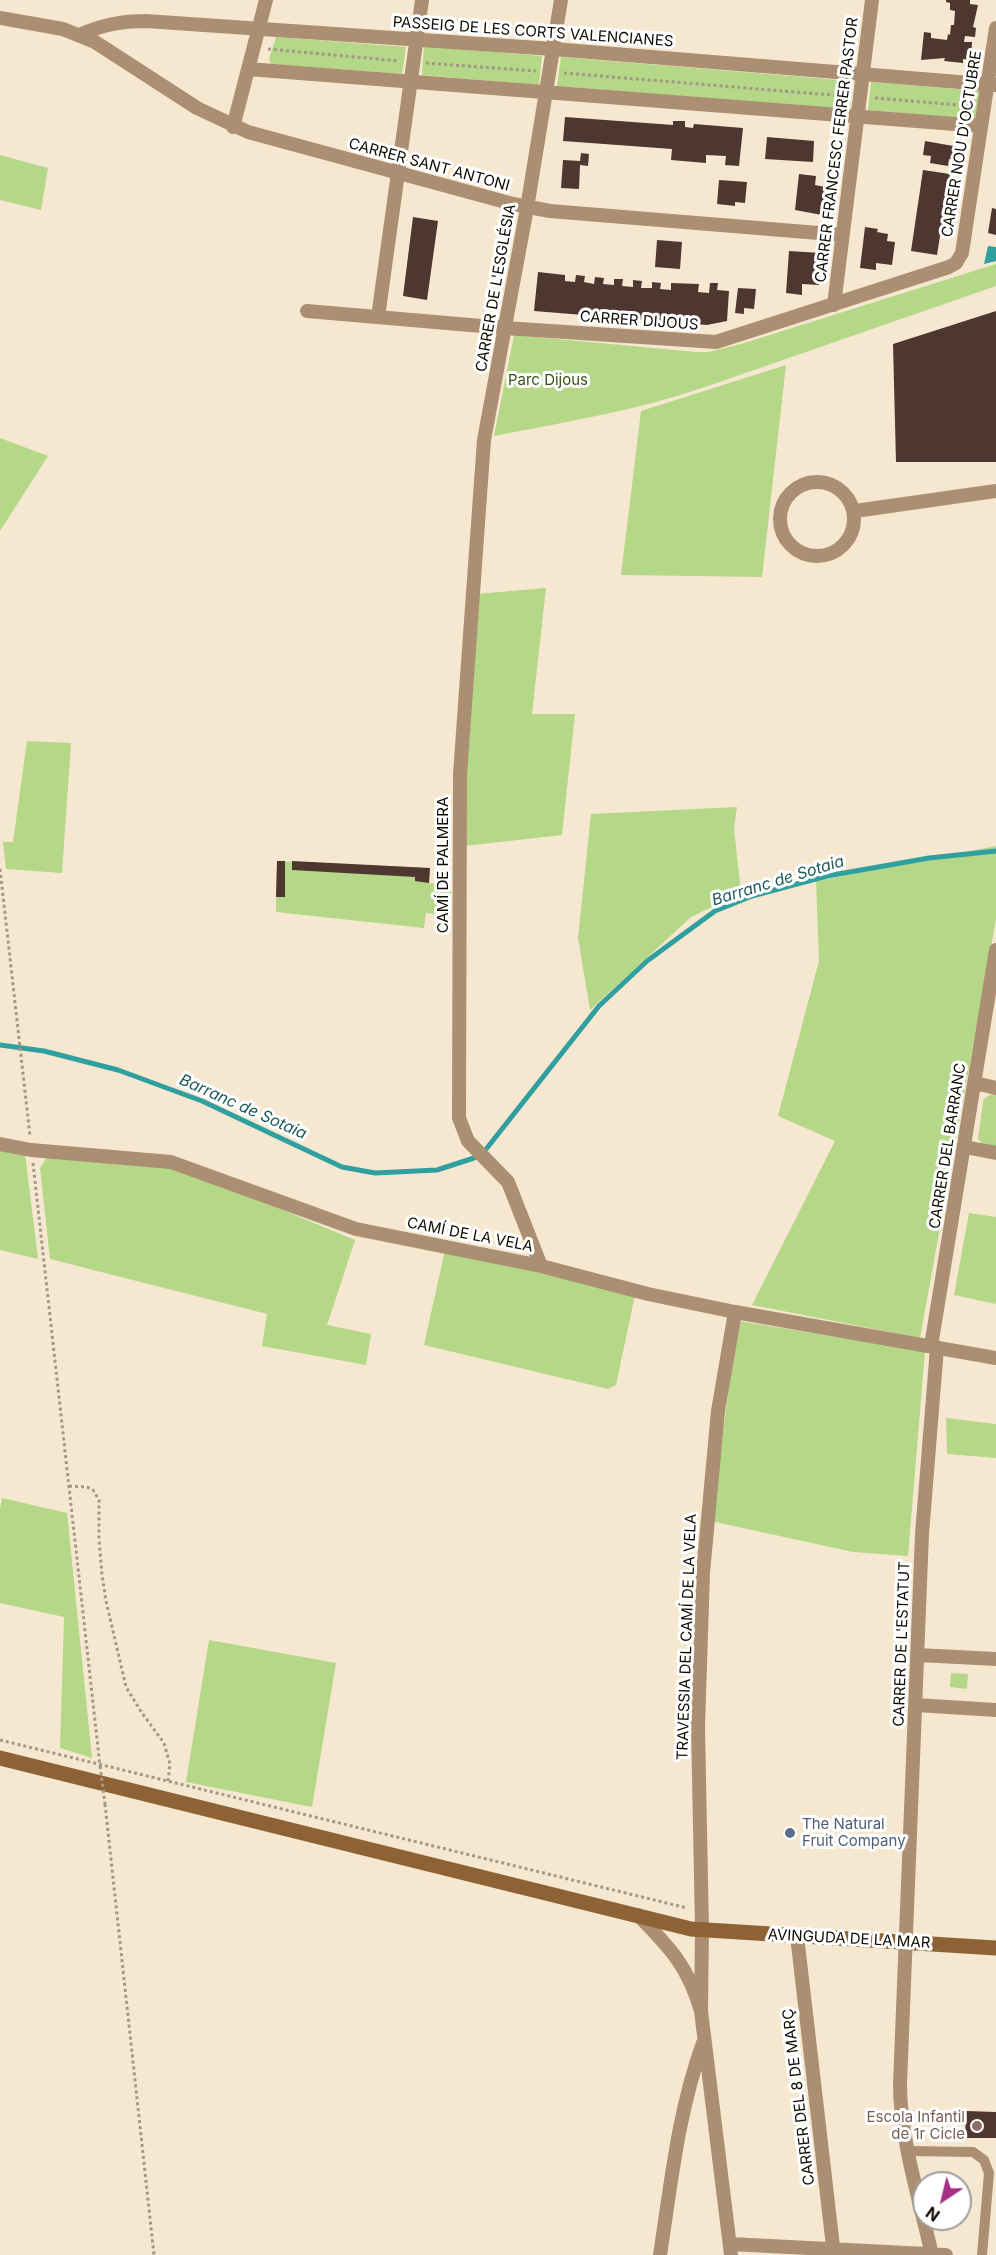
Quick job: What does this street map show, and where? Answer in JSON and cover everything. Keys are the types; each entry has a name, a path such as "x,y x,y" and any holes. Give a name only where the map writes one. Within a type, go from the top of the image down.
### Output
{"main road":[{"name":"AVINGUDA DE LA MAR","path":"0,1758 702,1930 996,1948"}],"street":[{"path":"233,127 266,0"},
{"path":"378,317 422,0"},
{"name":"CARRER DE L'ESGLÉSIA","path":"484,440 506,328 561,0"},
{"name":"CARRER FRANCESC FERRER PASTOR","path":"834,305 872,0"},
{"name":"CARRER SANT ANTONI","path":"0,18 63,29 95,42 197,108 233,127 291,145 527,207 843,235"},
{"name":"PASSEIG DE LES CORTS VALENCIANES","path":"79,35 101,26 131,21 553,49 992,84"},
{"name":"CARRER NOU D'OCTUBRE","path":"956,263 962,253 984,108 992,84 996,28"},
{"path":"249,69 981,126"},
{"name":"CARRER DIJOUS","path":"307,311 506,328 716,342 956,263"},
{"name":"CAMÍ DE PALMERA","path":"484,440 460,774 459,1118 468,1141 508,1182 541,1266"},
{"path":"816,481 829,483 847,496 855,511 850,537 842,548 823,556 810,556 798,551 788,542 781,530 780,517 785,499 794,489 804,484 816,481"},
{"path":"855,511 996,491"},
{"name":"CARRER DEL BARRANC","path":"934,1347 996,950"},
{"path":"975,1083 996,1088"},
{"name":"CAMÍ DE LA VELA","path":"0,1144 31,1150 171,1162 356,1229 541,1266 648,1294 735,1312 996,1358"},
{"path":"965,1148 996,1153"},
{"name":"TRAVESSIA DEL CAMÍ DE LA VELA","path":"701,2011 702,1930 698,1726 703,1573 718,1411 735,1312"},
{"name":"CARRER DE L'ESTATUT","path":"934,1347 924,1513 900,2103 909,2151 936,2255"},
{"path":"918,1655 996,1659"},
{"path":"916,1705 996,1710"},
{"path":"638,1915 667,1945 682,1965 694,1988 701,2011 730,2249 936,2255"},
{"name":"CARRER DEL 8 DE MARÇ","path":"797,1936 834,2252"},
{"path":"660,2255 677,2139 704,2038"},
{"path":"909,2151 973,2152 984,2160 989,2173 982,2255"}],"path":[{"path":"254,47 984,108"},
{"path":"0,869 154,2255"},
{"path":"69,1486 87,1487 93,1490 99,1500 102,1575 126,1687 164,1743 170,1764 168,1781"},
{"path":"0,1740 700,1911"}],"green space":[{"path":"276,37 406,47 402,74 271,64 269,59"},
{"path":"424,46 542,56 539,85 422,75"},
{"path":"561,57 852,81 850,110 557,86"},
{"path":"871,82 981,91 976,120 868,110"},
{"path":"0,155 48,168 41,210 0,200"},
{"name":"Parc Dijous","path":"996,264 996,286 708,386 629,409 494,436 514,335 708,352 741,344"},
{"path":"786,365 762,577 621,575 641,411"},
{"path":"0,438 48,456 0,531"},
{"path":"546,588 532,714 575,714 562,835 464,846 466,749 476,594"},
{"path":"27,741 71,743 62,873 6,869 3,842 13,842"},
{"path":"737,807 734,829 741,893 691,917 590,1010 578,938 591,814"},
{"path":"996,846 996,919 920,1338 752,1305 835,1141 778,1116 819,961 816,881"},
{"path":"277,861 430,868 429,883 451,885 450,916 426,913 424,928 276,912"},
{"path":"991,1094 996,1095 996,1147 984,1145 978,1139 983,1102"},
{"path":"0,1149 25,1153 38,1259 0,1250"},
{"path":"47,1157 160,1165 213,1181 355,1240 327,1325 371,1334 366,1365 262,1346 267,1314 50,1259 40,1168"},
{"path":"969,1213 996,1217 996,1304 954,1295"},
{"path":"445,1250 635,1295 616,1385 608,1389 424,1345"},
{"path":"738,1321 925,1351 908,1556 853,1552 711,1521"},
{"path":"946,1418 996,1424 996,1458 947,1454"},
{"path":"2,1498 67,1513 92,1758 60,1748 64,1617 0,1603"},
{"path":"209,1640 336,1663 312,1807 186,1782"},
{"path":"951,1673 968,1674 967,1689 950,1687"}],"water":[{"path":"988,246 996,247 996,261 984,264"}],"building":[{"path":"946,0 970,0 970,4 978,5 973,27 976,28 975,37 965,36 964,42 972,42 971,60 963,59 963,63 944,61 945,58 921,60 924,32 931,33 931,38 947,40 948,34 950,35 951,25 954,25 955,11 950,10 950,3"},
{"path":"565,117 673,125 673,121 685,121 685,127 693,128 694,124 743,128 739,166 725,165 726,156 706,155 706,163 671,160 672,149 563,141"},
{"path":"767,137 814,141 813,162 765,159"},
{"path":"925,141 959,147 957,160 949,159 948,166 930,163 931,156 923,155"},
{"path":"581,153 589,154 588,166 580,165 579,189 561,188 563,160 580,161"},
{"path":"923,170 950,174 937,255 911,251"},
{"path":"799,174 816,176 815,185 830,188 828,203 823,203 822,215 795,210"},
{"path":"719,180 747,182 745,203 735,202 735,206 717,204"},
{"path":"992,208 996,209 996,235 988,233"},
{"path":"413,217 438,221 427,300 403,296"},
{"path":"865,227 878,229 877,232 888,234 887,241 895,242 892,265 876,263 876,270 860,268"},
{"path":"657,240 682,242 680,269 655,267"},
{"path":"789,251 821,253 819,285 802,284 802,295 786,293"},
{"path":"538,272 565,275 565,281 575,282 576,275 585,276 584,282 594,284 595,277 604,278 603,284 614,285 614,279 623,279 622,286 633,287 633,280 642,281 641,288 652,288 652,282 661,283 660,289 671,290 671,283 699,284 698,292 709,293 710,283 718,283 717,290 729,291 727,321 707,325 534,311"},
{"path":"738,288 756,289 754,309 744,308 744,314 735,313"},
{"path":"996,311 996,462 896,462 893,344"},
{"path":"277,861 285,861 285,897 276,897"},
{"path":"292,861 430,868 429,883 415,881 415,877 292,870"},
{"path":"966,2111 996,2112 996,2138 965,2138"}],"waterway":[{"name":"Barranc de Sotaia","path":"487,1148 599,1006 647,961 715,911 752,896 827,876 929,858 996,851"},
{"name":"Barranc de Sotaia","path":"0,1045 44,1051 118,1070 202,1101 342,1167 375,1173 437,1170 474,1158"}],"place":[{"name":"The Natural Fruit Company","path":"790,1833"},
{"name":"Escola Infantil de 1r Cicle","path":"977,2126"}]}
